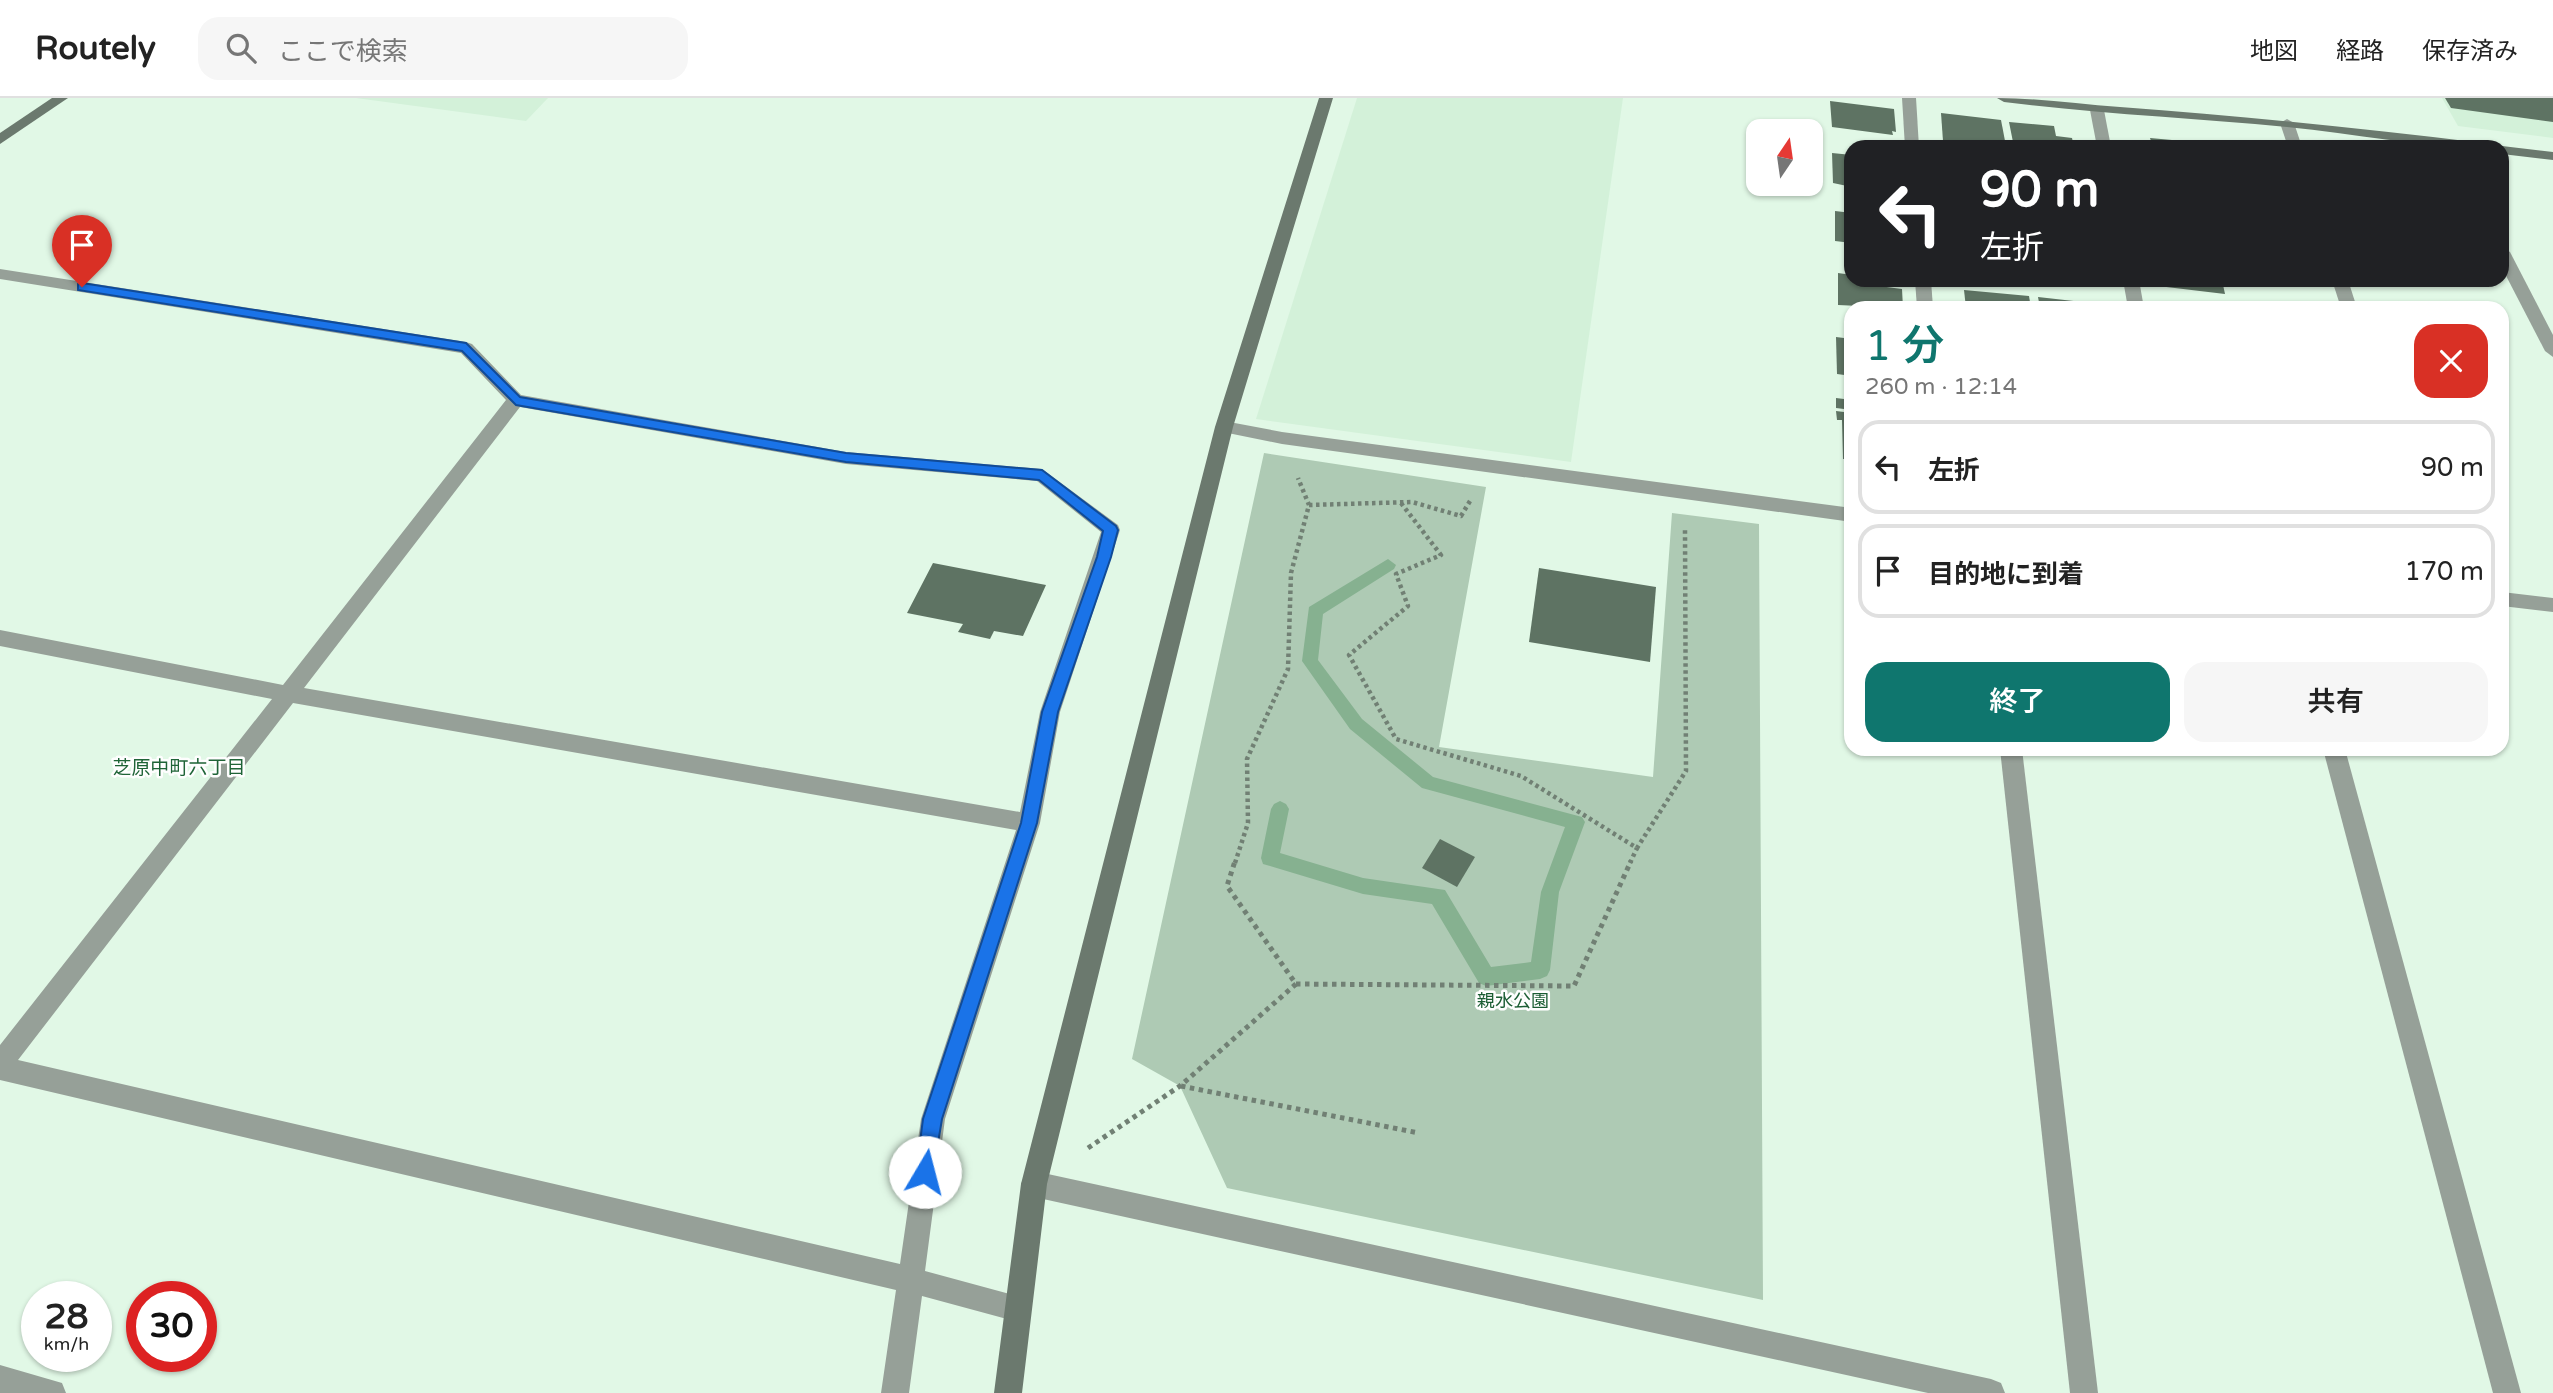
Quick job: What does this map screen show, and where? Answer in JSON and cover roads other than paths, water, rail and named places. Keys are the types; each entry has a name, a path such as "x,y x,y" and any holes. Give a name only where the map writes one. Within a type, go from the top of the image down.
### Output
{"street":[{"path":"0,140 61,98"},
{"path":"1007,1393 1034,1184 1224,427 1326,98"},
{"path":"1909,98 1912,140"},
{"path":"2004,98 2097,110 2287,123 2411,140"},
{"path":"2097,110 2103,140"},
{"path":"2287,123 2293,140"},
{"path":"2509,150 2553,156"},
{"path":"2509,266 2553,351"},
{"path":"0,274 466,348 516,400 846,458 1042,475 1111,530 1050,712 1029,823 933,1119 895,1393"},
{"path":"516,400 0,1066 911,1280 1018,1309"},
{"path":"1224,427 1282,438 1844,514"},
{"path":"2509,599 2553,605"},
{"path":"0,638 289,694 1029,823"},
{"path":"2012,756 2084,1393"},
{"path":"2336,756 2507,1393"},
{"path":"1034,1184 1991,1393"},
{"path":"0,1379 52,1393"}],"waterway":[{"path":"1280,809 1270,858 1363,886 1438,896 1486,977 1540,970 1550,892 1576,822 1428,783 1356,724 1310,661 1315,611 1388,565"}],"district":[{"name":"芝原中町六丁目","path":"179,767"}],"park label":[{"name":"親水公園","path":"1513,1001"}]}
